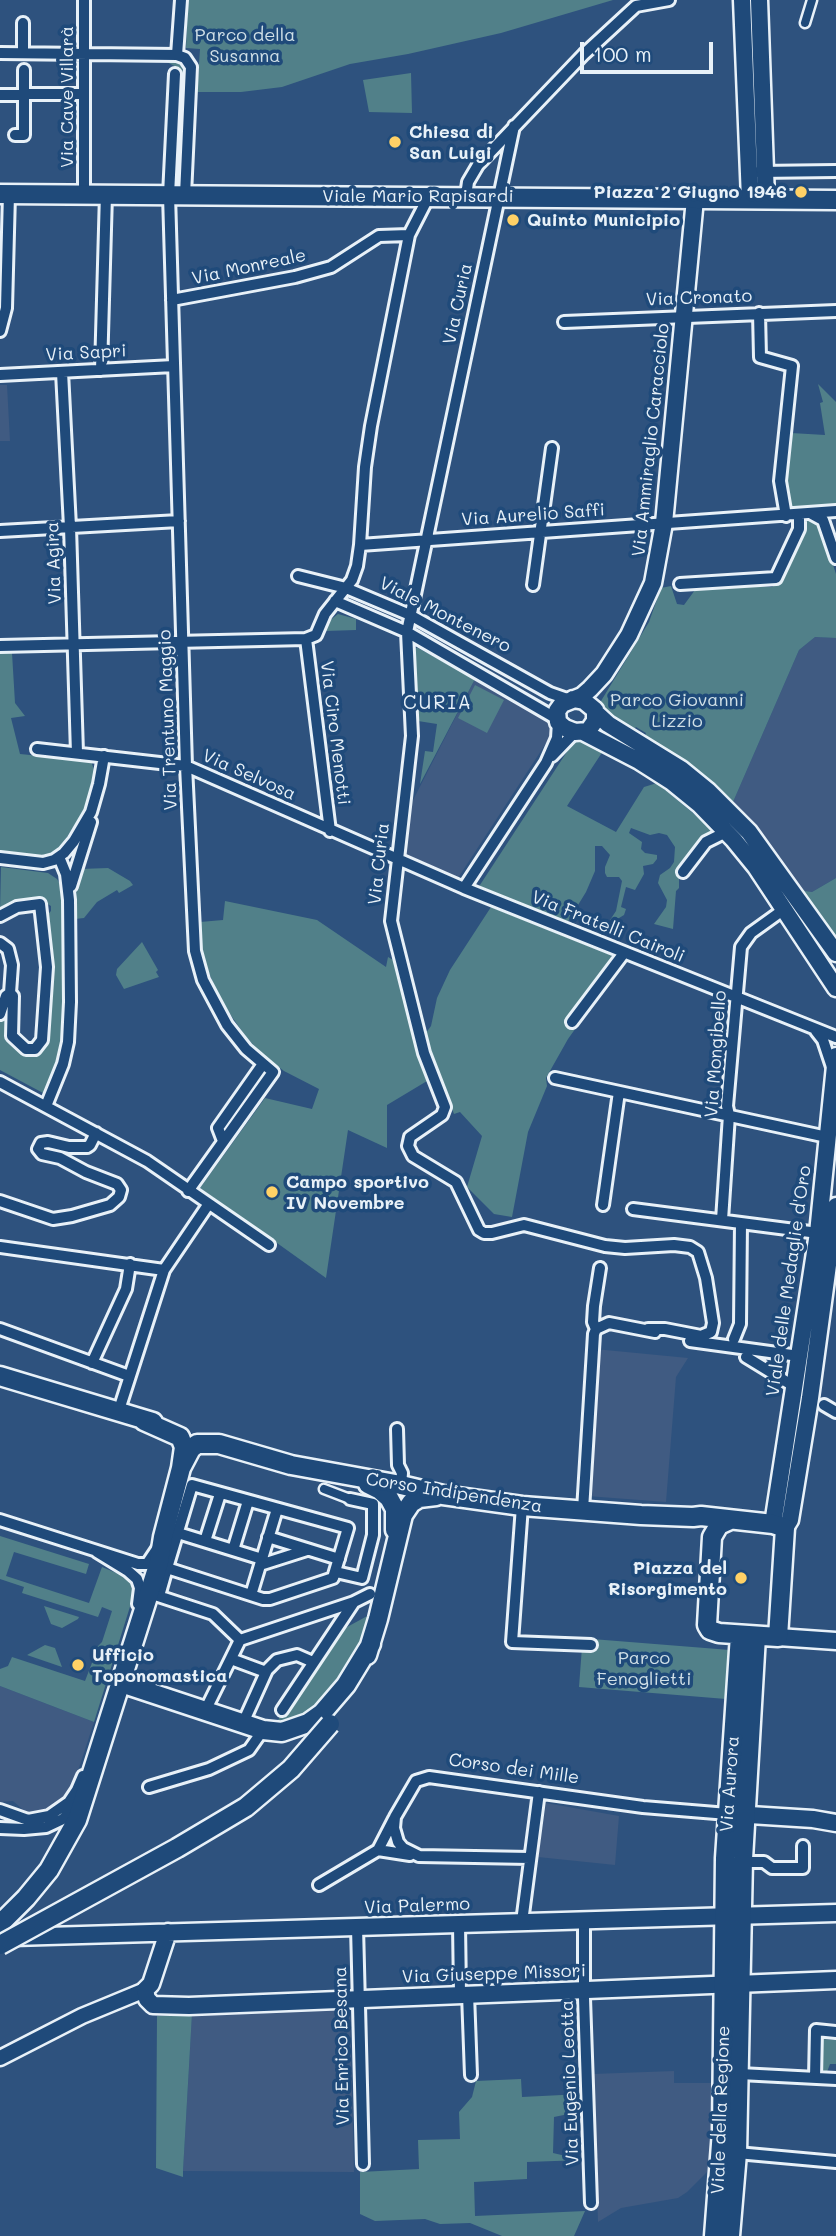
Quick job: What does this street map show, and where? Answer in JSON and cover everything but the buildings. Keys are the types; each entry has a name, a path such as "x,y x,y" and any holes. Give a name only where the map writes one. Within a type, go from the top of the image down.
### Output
{"main road":[{"path":"742,0 757,172"},
{"path":"758,199 759,0"},
{"name":"Viale Mario Rapisardi","path":"5,194 836,200"},
{"name":"Via Ammiraglio Caracciolo","path":"571,700 590,689 604,674 629,635 653,583 664,523 695,199"},
{"name":"Via Ammiraglio Caracciolo","path":"595,711 597,692 604,674"},
{"path":"833,947 760,846 708,791 681,769 608,724 584,701 571,700 560,707 558,720 565,728 639,761 672,782 699,804 756,867 833,981"},
{"path":"579,732 594,724 595,711"},
{"name":"Viale delle Medaglie d'Oro","path":"781,1518 814,1371 829,1234 827,1137 836,1056"},
{"name":"Viale delle Medaglie d'Oro","path":"781,1518 798,1362 836,1206"},
{"path":"0,1376 144,1421 180,1437 184,1447 170,1535 159,1562 154,1595 121,1683 88,1790 68,1839 49,1870 0,1924"},
{"name":"Corso Indipendenza","path":"144,1421 166,1424 219,1444 291,1465 443,1495 522,1506 730,1520 781,1518"},
{"path":"181,1468 193,1446 219,1444"},
{"path":"351,1478 380,1490 389,1498 396,1514 394,1548"},
{"path":"0,1945 246,1807 291,1769 330,1724 360,1673 403,1515 411,1503 419,1498 443,1495"},
{"path":"693,1517 703,1523 712,1537"},
{"path":"781,1518 784,1637"},
{"path":"730,1520 719,1525 712,1537 707,1625 713,1632 748,1643 784,1637 836,1641"},
{"name":"Via Aurora","path":"733,1984 736,1814 748,1643"},
{"path":"121,1683 264,1730 274,1732 295,1729 322,1713 346,1685 370,1644"},
{"name":"Corso dei Mille","path":"736,1814 836,1823"},
{"name":"Via Palermo","path":"0,1938 836,1913"},
{"path":"153,2005 147,1999 145,1990 151,1984 169,1932"},
{"name":"Via Giuseppe Missori","path":"153,2005 189,2006 836,1980"},
{"path":"730,2236 740,2074 733,1984"},
{"name":"Viale della Regione","path":"714,2236 733,1984"}],"street":[{"name":"Via Cave Villarà","path":"84,194 85,0"},
{"path":"177,55 181,0"},
{"path":"466,196 471,174 514,126 631,10 643,4 669,0"},
{"path":"805,23 811,0"},
{"path":"23,23 23,53"},
{"path":"0,53 177,55 185,58 191,67 177,195"},
{"path":"15,135 24,135 24,70"},
{"path":"175,74 177,195"},
{"path":"0,95 84,94"},
{"name":"Via Curia","path":"514,126 407,632 412,736 391,921 424,1053 445,1107 442,1115 410,1137 410,1151 413,1156 456,1182 479,1230 484,1233 524,1225 618,1248 669,1244 695,1250 701,1256 706,1278 713,1326 709,1334 701,1336 665,1329 648,1329"},
{"path":"493,150 500,151 506,158"},
{"path":"757,172 836,170"},
{"path":"0,331 6,307 5,194"},
{"path":"101,370 106,194"},
{"name":"Via Trentuno Maggio","path":"177,195 172,300 193,926 198,965 214,1004 227,1025 263,1064 218,1128 223,1141 188,1191"},
{"path":"0,646 306,639 316,635 325,614 355,572 371,426 409,235 429,196"},
{"name":"Via Monreale","path":"172,300 295,277 331,267 379,236 409,235"},
{"name":"Via Cronato","path":"564,322 836,311"},
{"path":"759,313 760,357 792,366 780,481 786,516"},
{"name":"Via Sapri","path":"0,375 174,366"},
{"name":"Via Agira","path":"62,372 77,753"},
{"path":"533,585 552,448"},
{"name":"Via Aurelio Saffi","path":"360,545 835,511"},
{"path":"812,514 822,520 836,558"},
{"path":"680,584 776,578 799,529 799,515"},
{"path":"0,531 179,521"},
{"name":"Viale Montenero","path":"298,576 346,588 410,615 550,693 571,700"},
{"name":"Viale Montenero","path":"335,601 407,632 558,720"},
{"name":"Via Ciro Menotti","path":"306,639 330,831"},
{"path":"464,888 546,763 558,734 558,720"},
{"path":"546,763 579,732"},
{"name":"Via Selvosa","path":"37,750 186,766 396,859"},
{"path":"69,900 73,876 95,811 104,756"},
{"path":"0,858 43,863 59,857 69,848 86,822 97,795"},
{"path":"683,872 706,842 726,832"},
{"path":"46,1106 63,1064 68,1042 71,969 69,900 66,874 59,857"},
{"name":"Via Fratelli Cairoli","path":"396,859 836,1037"},
{"path":"0,916 17,907 40,904 47,967 42,1040 35,1049 26,1049 12,1036 12,965 8,949 0,943"},
{"name":"Via Mongibello","path":"722,1220 729,1115 727,1106 741,947 745,939 783,910"},
{"path":"572,1022 624,953"},
{"path":"0,1014 6,996 10,993"},
{"path":"807,1026 823,1040 834,1073"},
{"path":"555,1078 827,1137"},
{"path":"0,1097 5,1084 147,1161 269,1245"},
{"path":"603,1205 619,1092"},
{"path":"0,1201 53,1219 110,1205 119,1197 121,1190 117,1184 60,1158 42,1154 38,1149 41,1143 48,1142 69,1147 87,1147 96,1133"},
{"path":"118,1413 164,1269 208,1205"},
{"path":"633,1209 829,1234"},
{"path":"734,1339 740,1324 741,1223"},
{"path":"0,1247 164,1269"},
{"path":"92,1363 126,1289 130,1264"},
{"path":"583,1510 591,1347 596,1329 593,1322 594,1306 600,1268"},
{"path":"596,1329 609,1323 648,1329 663,1336 798,1362 814,1371"},
{"path":"0,1329 130,1376"},
{"path":"746,1357 795,1387"},
{"path":"824,1405 836,1412"},
{"path":"397,1429 401,1485"},
{"path":"0,1520 142,1565 152,1560 170,1535 192,1485 348,1528 333,1578 274,1598 263,1599 167,1568"},
{"path":"324,1489 373,1504 373,1535 362,1578 336,1572"},
{"path":"205,1541 220,1494"},
{"path":"233,1550 248,1501"},
{"path":"522,1506 512,1642 592,1645"},
{"path":"251,1595 277,1509"},
{"path":"170,1535 205,1541 261,1562 308,1550"},
{"path":"170,1535 167,1568 154,1595 213,1614 240,1640"},
{"path":"268,1537 339,1559"},
{"path":"0,1810 28,1820 43,1818 65,1806 77,1790 139,1599 140,1588 128,1571 97,1552"},
{"path":"205,1711 240,1640 354,1602 370,1594"},
{"path":"282,1710 354,1602"},
{"path":"243,1723 266,1672 282,1657 297,1655 313,1662"},
{"path":"230,1660 266,1672"},
{"path":"149,1787 199,1772 233,1758 249,1750 264,1730"},
{"name":"Corso dei Mille","path":"395,1816 416,1781 422,1778 643,1807 736,1814"},
{"path":"0,1828 36,1829 54,1824 71,1814 88,1790"},
{"path":"522,1922 539,1792"},
{"path":"319,1885 378,1850 395,1816"},
{"path":"395,1816 394,1828 398,1842 419,1856"},
{"path":"737,1860 764,1862 772,1868 803,1868 803,1846"},
{"path":"378,1850 419,1856 530,1858"},
{"name":"Via Eugenio Leotta","path":"584,1921 592,2203"},
{"path":"459,1924 471,2075"},
{"name":"Via Enrico Besana","path":"357,1927 363,2164"},
{"path":"0,2058 82,2016 145,1990"},
{"path":"108,2007 153,2005"},
{"path":"812,2078 816,2030 836,2032"},
{"path":"740,2074 836,2079"},
{"path":"737,2153 836,2162"}],"shaded area":[{"path":"0,385 7,385 10,441 0,441"},
{"path":"815,637 836,638 836,878 812,892 799,886 761,833 733,802 799,650"},
{"path":"475,679 550,723 552,734 458,878 402,851 409,808"},
{"path":"595,1349 688,1358 676,1377 666,1502 587,1496"},
{"path":"0,1686 94,1722 68,1795 60,1805 48,1811 29,1815 13,1801 0,1802"},
{"path":"546,1803 619,1816 615,1865 538,1857"},
{"path":"350,2008 354,2172 183,2171 192,2014"},
{"path":"674,2071 674,2083 716,2083 707,2172 678,2198 621,2208 598,2222 598,2158 593,2074"}],"green space":[{"name":"Parco della Susanna","path":"188,0 613,0 501,33 350,64 282,87 241,92 197,92 200,49 186,48"},
{"path":"171,60 182,65 185,83 180,177 176,177 180,69 165,61"},
{"path":"411,73 412,113 369,112 363,80"},
{"path":"818,384 836,402 836,506 800,511 788,502 783,483 788,439 791,433 825,435 820,403 823,402"},
{"name":"Parco Giovanni Lizzio","path":"810,518 819,522 836,574 836,638 815,637 799,650 733,802 693,767 645,736 646,733 636,727 634,729 602,708 601,701 649,622 661,588 671,586 677,604 684,605 695,590 740,585 772,587 781,581 804,520"},
{"path":"338,614 356,619 356,630 325,631 329,621"},
{"path":"413,648 418,648 475,679 420,784 425,751 433,752 437,724 418,721"},
{"path":"0,650 12,653 15,703 25,716 11,718 20,754 91,761 94,770 98,770 84,810 60,848 49,856 0,853"},
{"path":"475,685 504,700 487,733 458,718"},
{"path":"581,740 603,751 567,806 616,832 644,787 657,783 712,829 679,875 673,929 654,924 666,907 667,900 658,883 660,875 674,862 675,847 667,835 659,833 650,835 631,828 629,833 642,842 641,849 645,853 657,855 657,859 653,864 643,866 644,874 635,890 626,887 621,907 626,909 624,915 619,918 610,920 616,911 622,881 619,877 607,877 605,867 610,855 602,846 595,846 595,871 567,923 478,888 572,744"},
{"path":"1,867 48,873 57,879 63,889 65,981 61,1056 45,1094 0,1070 0,1021 8,999 9,1031 25,1052 33,1055 44,1050 47,1043 54,966 48,914 51,906 41,900 0,912"},
{"path":"108,868 133,885 119,893 117,890 97,902 84,918 75,919 77,876 81,869"},
{"path":"836,878 836,938 799,886 812,892"},
{"path":"225,901 317,920 386,967 388,957 395,961 427,1081 387,1105 387,1148 348,1130 326,1278 200,1188 265,1098 312,1109 319,1089 284,1071 263,1055 246,1037 221,1001 203,959 200,922 223,920"},
{"path":"491,907 611,955 612,963 566,1023 578,1025 546,1078 547,1086 528,1132 512,1217 494,1214 467,1187 482,1136 460,1112 454,1114 423,1037 431,1026 437,998 450,970"},
{"path":"142,942 158,970 156,972 159,977 124,989 116,975 117,969"},
{"path":"0,1536 89,1564 86,1574 14,1552 6,1576 89,1603 102,1567 126,1577 131,1582 133,1597 94,1722 0,1686 0,1669 8,1666 12,1657 85,1681 95,1655 98,1655 100,1649 97,1647 102,1642 112,1611 102,1607 98,1617 22,1593 24,1587 0,1579"},
{"path":"44,1606 79,1617 62,1628 51,1624"},
{"path":"371,1614 374,1615 355,1663 312,1714 274,1726 336,1633"},
{"name":"Parco Fenoglietti","path":"592,1639 730,1650 726,1699 579,1687 582,1647 591,1647"},
{"path":"45,1645 55,1648 62,1667 27,1655"},
{"path":"192,2014 183,2177 156,2168 157,2016"},
{"path":"823,2039 836,2040 836,2064 830,2064 827,2072 823,2072"},
{"path":"521,2079 522,2097 582,2094 583,2111 554,2117 553,2153 583,2160 527,2162 527,2179 474,2182 475,2216 585,2211 574,2236 502,2236 470,2223 440,2224 425,2219 375,2221 360,2214 360,2172 419,2169 418,2140 460,2139 459,2112 472,2097 476,2081"}],"place":[{"name":"Chiesa di San Luigi","path":"395,142"},
{"name":"Piazza 2 Giugno 1946","path":"801,192"},
{"name":"Quinto Municipio","path":"513,220"},
{"name":"Campo sportivo IV Novembre","path":"272,1192"},
{"name":"Piazza del Risorgimento","path":"741,1578"},
{"name":"Ufficio Toponomastica","path":"78,1665"}],"district":[{"name":"CURIA","path":"438,703"}]}
